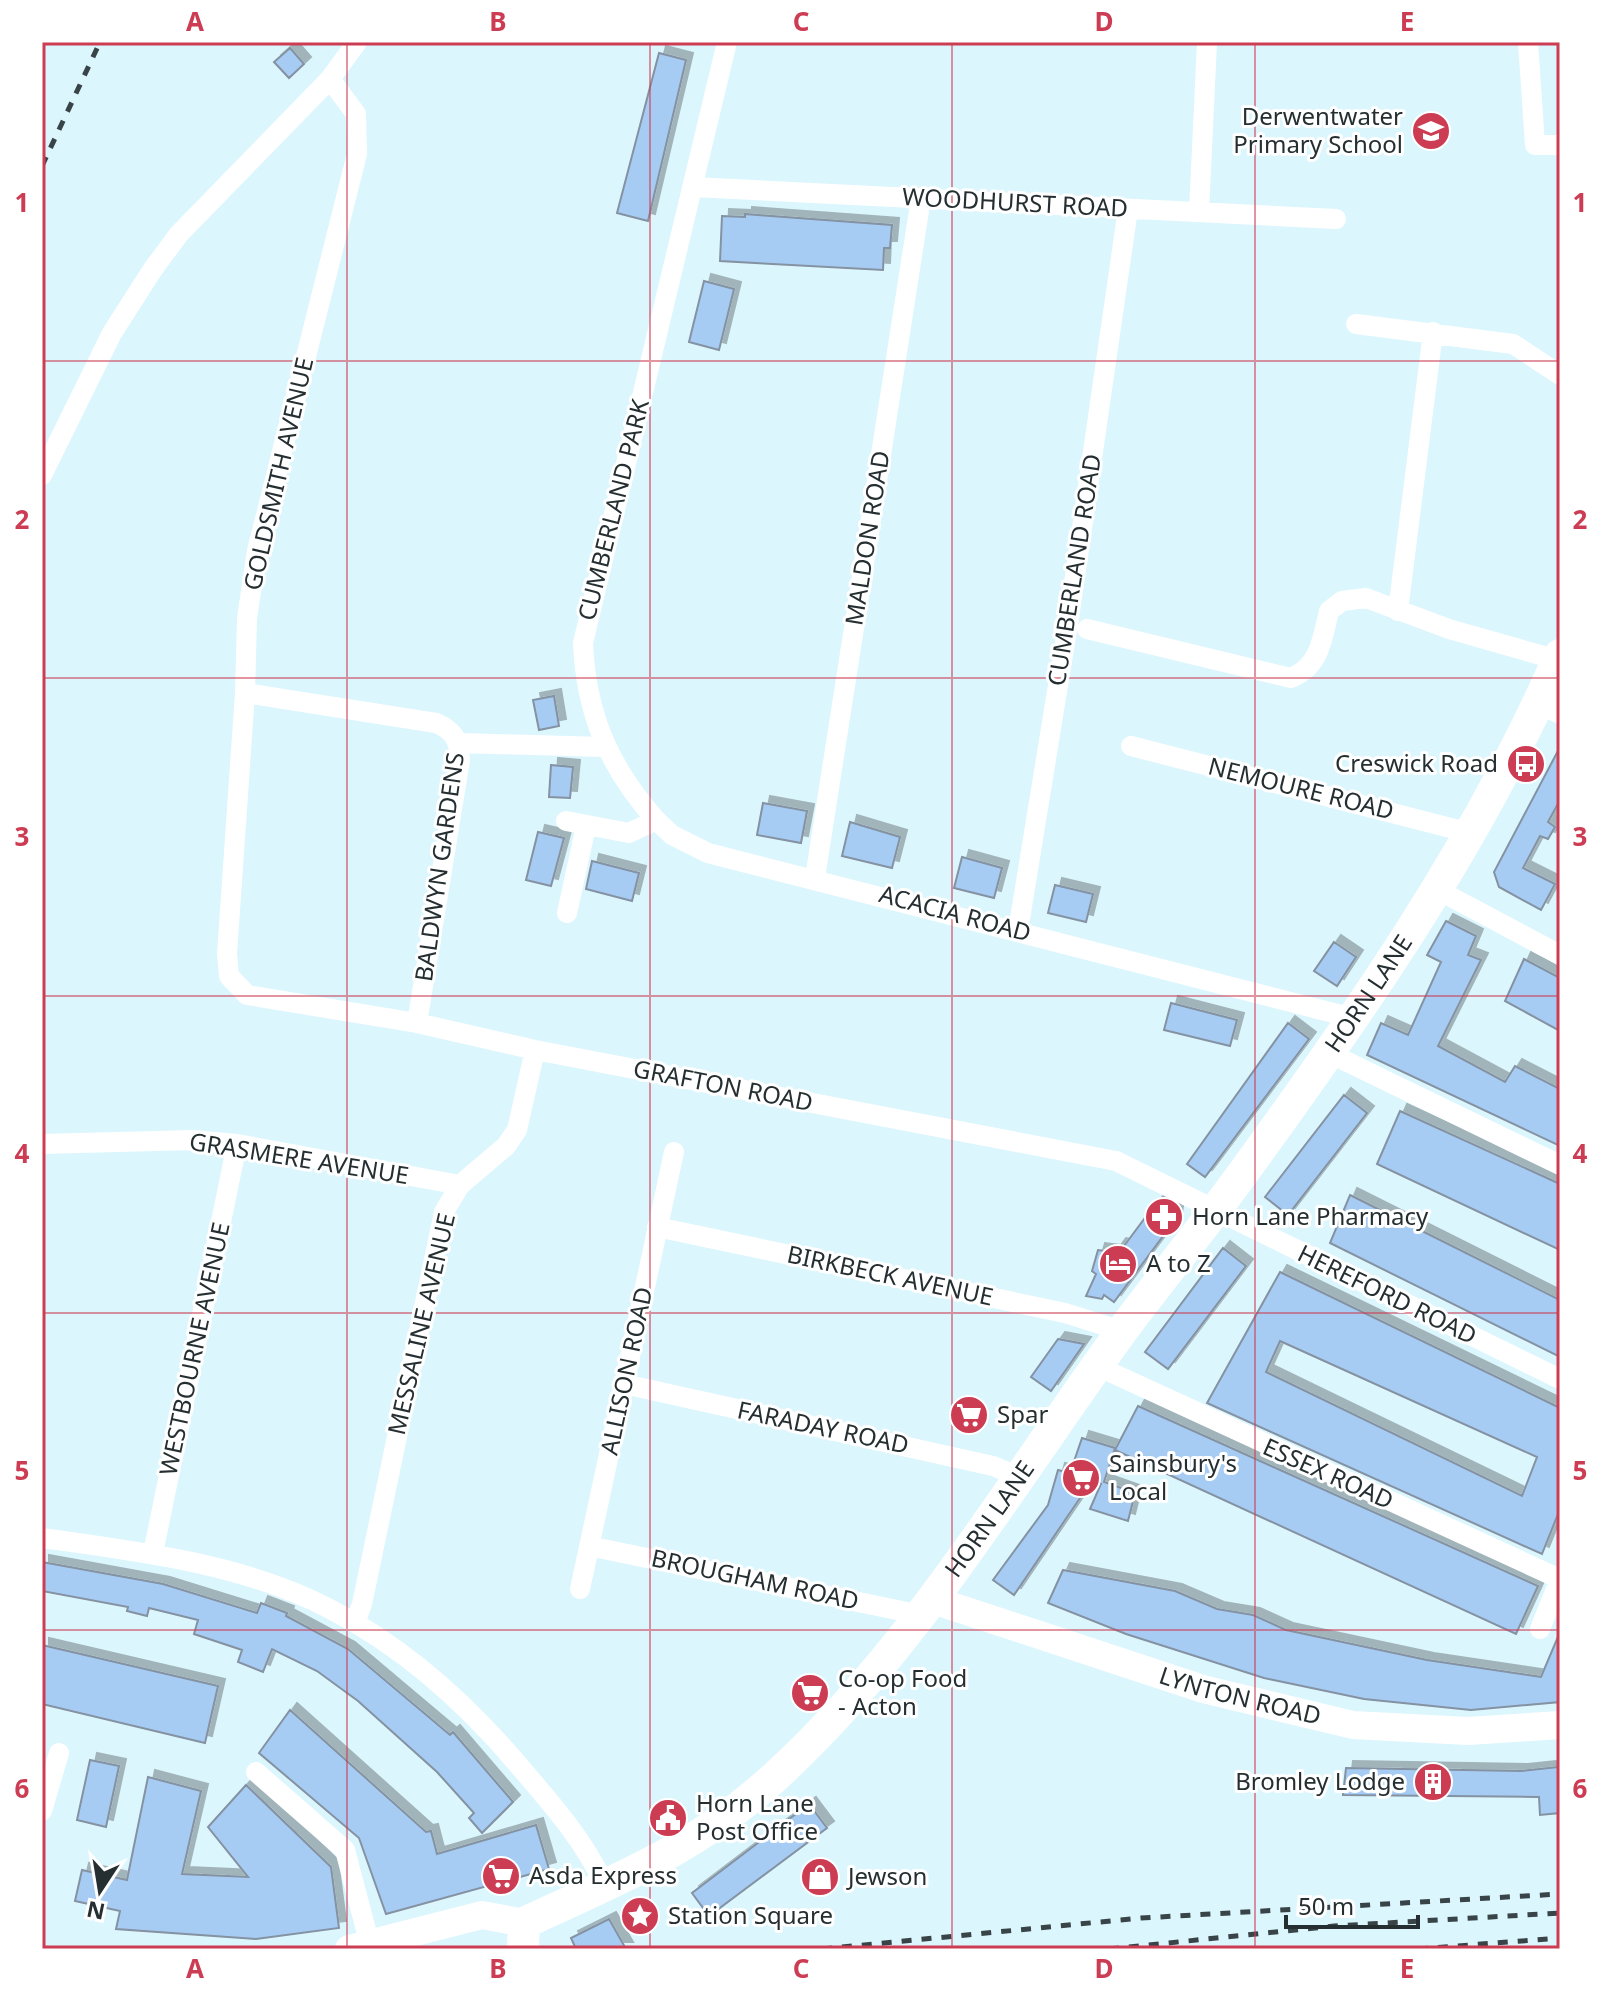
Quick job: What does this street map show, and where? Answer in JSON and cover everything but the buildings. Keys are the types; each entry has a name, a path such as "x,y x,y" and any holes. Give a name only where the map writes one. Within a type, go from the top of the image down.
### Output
{"main road":[{"name":"HORN LANE","path":"524,1936 605,1885 650,1866 698,1839 775,1778 852,1700 927,1608 1122,1331 1215,1210 1353,1018 1438,890 1470,833 1549,709 1559,658"}],"street":[{"path":"42,475 112,333 153,269 179,234 330,79 357,42"},
{"name":"CUMBERLAND PARK","path":"656,820 637,799 604,747 587,696 583,643 727,42"},
{"path":"1199,212 1207,42"},
{"path":"1528,42 1535,145 1560,145"},
{"name":"GOLDSMITH AVENUE","path":"229,976 227,954 245,693 247,618 257,551 357,154 356,114 330,79"},
{"name":"WOODHURST ROAD","path":"693,187 1336,219"},
{"name":"MALDON ROAD","path":"815,878 921,198"},
{"name":"CUMBERLAND ROAD","path":"1018,931 1069,618 1128,209"},
{"path":"1356,324 1513,344 1560,375"},
{"path":"1398,611 1433,332"},
{"path":"1087,629 1291,678 1308,672 1319,652 1329,611 1342,601 1366,598 1398,611 1559,658"},
{"name":"BALDWYN GARDENS","path":"245,693 436,723 448,728 459,743 460,760 417,1023"},
{"path":"459,743 604,747"},
{"name":"NEMOURE ROAD","path":"1131,746 1470,833"},
{"path":"566,821 629,833 656,820"},
{"name":"ACACIA ROAD","path":"656,820 672,835 708,853 1353,1018"},
{"path":"567,913 586,826"},
{"path":"1438,890 1560,955"},
{"name":"GRAFTON ROAD","path":"229,976 247,995 417,1023 535,1050 1116,1161 1215,1210"},
{"name":"MESSALINE AVENUE","path":"355,1623 362,1604 444,1212 460,1185 506,1146 517,1130 535,1050"},
{"path":"1329,1053 1560,1165"},
{"name":"GRASMERE AVENUE","path":"42,1144 192,1140 237,1144 460,1185"},
{"name":"WESTBOURNE AVENUE","path":"153,1553 237,1144"},
{"name":"ALLISON ROAD","path":"580,1589 674,1152"},
{"name":"HEREFORD ROAD","path":"1215,1210 1560,1379"},
{"name":"BIRKBECK AVENUE","path":"657,1227 1065,1313 1122,1331"},
{"name":"ESSEX ROAD","path":"1097,1366 1560,1579"},
{"name":"FARADAY ROAD","path":"624,1384 993,1466 1020,1477"},
{"path":"42,1538 153,1553 276,1586 355,1623 431,1677 474,1714 587,1847 605,1885"},
{"name":"BROUGHAM ROAD","path":"589,1546 927,1608"},
{"path":"1540,1629 1560,1579"},
{"name":"LYNTON ROAD","path":"927,1608 1203,1689 1353,1725 1468,1731 1560,1725"},
{"path":"42,1811 59,1753"},
{"path":"256,1772 345,1850 359,1947 482,1915 524,1936"}],"railway":[{"path":"42,166 100,42"},
{"path":"822,1949 1141,1918 1560,1894"},
{"path":"1109,1949 1334,1926 1560,1913"},
{"path":"1418,1949 1560,1938"}],"place":[{"name":"Derwentwater Primary School","path":"1431,131"},
{"name":"Creswick Road","path":"1526,764"},
{"name":"Horn Lane Pharmacy","path":"1164,1217"},
{"name":"A to Z","path":"1118,1264"},
{"name":"Spar","path":"969,1415"},
{"name":"Sainsbury's Local","path":"1081,1478"},
{"name":"Co-op Food - Acton","path":"810,1693"},
{"name":"Bromley Lodge","path":"1433,1782"},
{"name":"Horn Lane Post Office","path":"668,1818"},
{"name":"Asda Express","path":"501,1876"},
{"name":"Jewson","path":"820,1877"},
{"name":"Station Square","path":"640,1916"}]}
